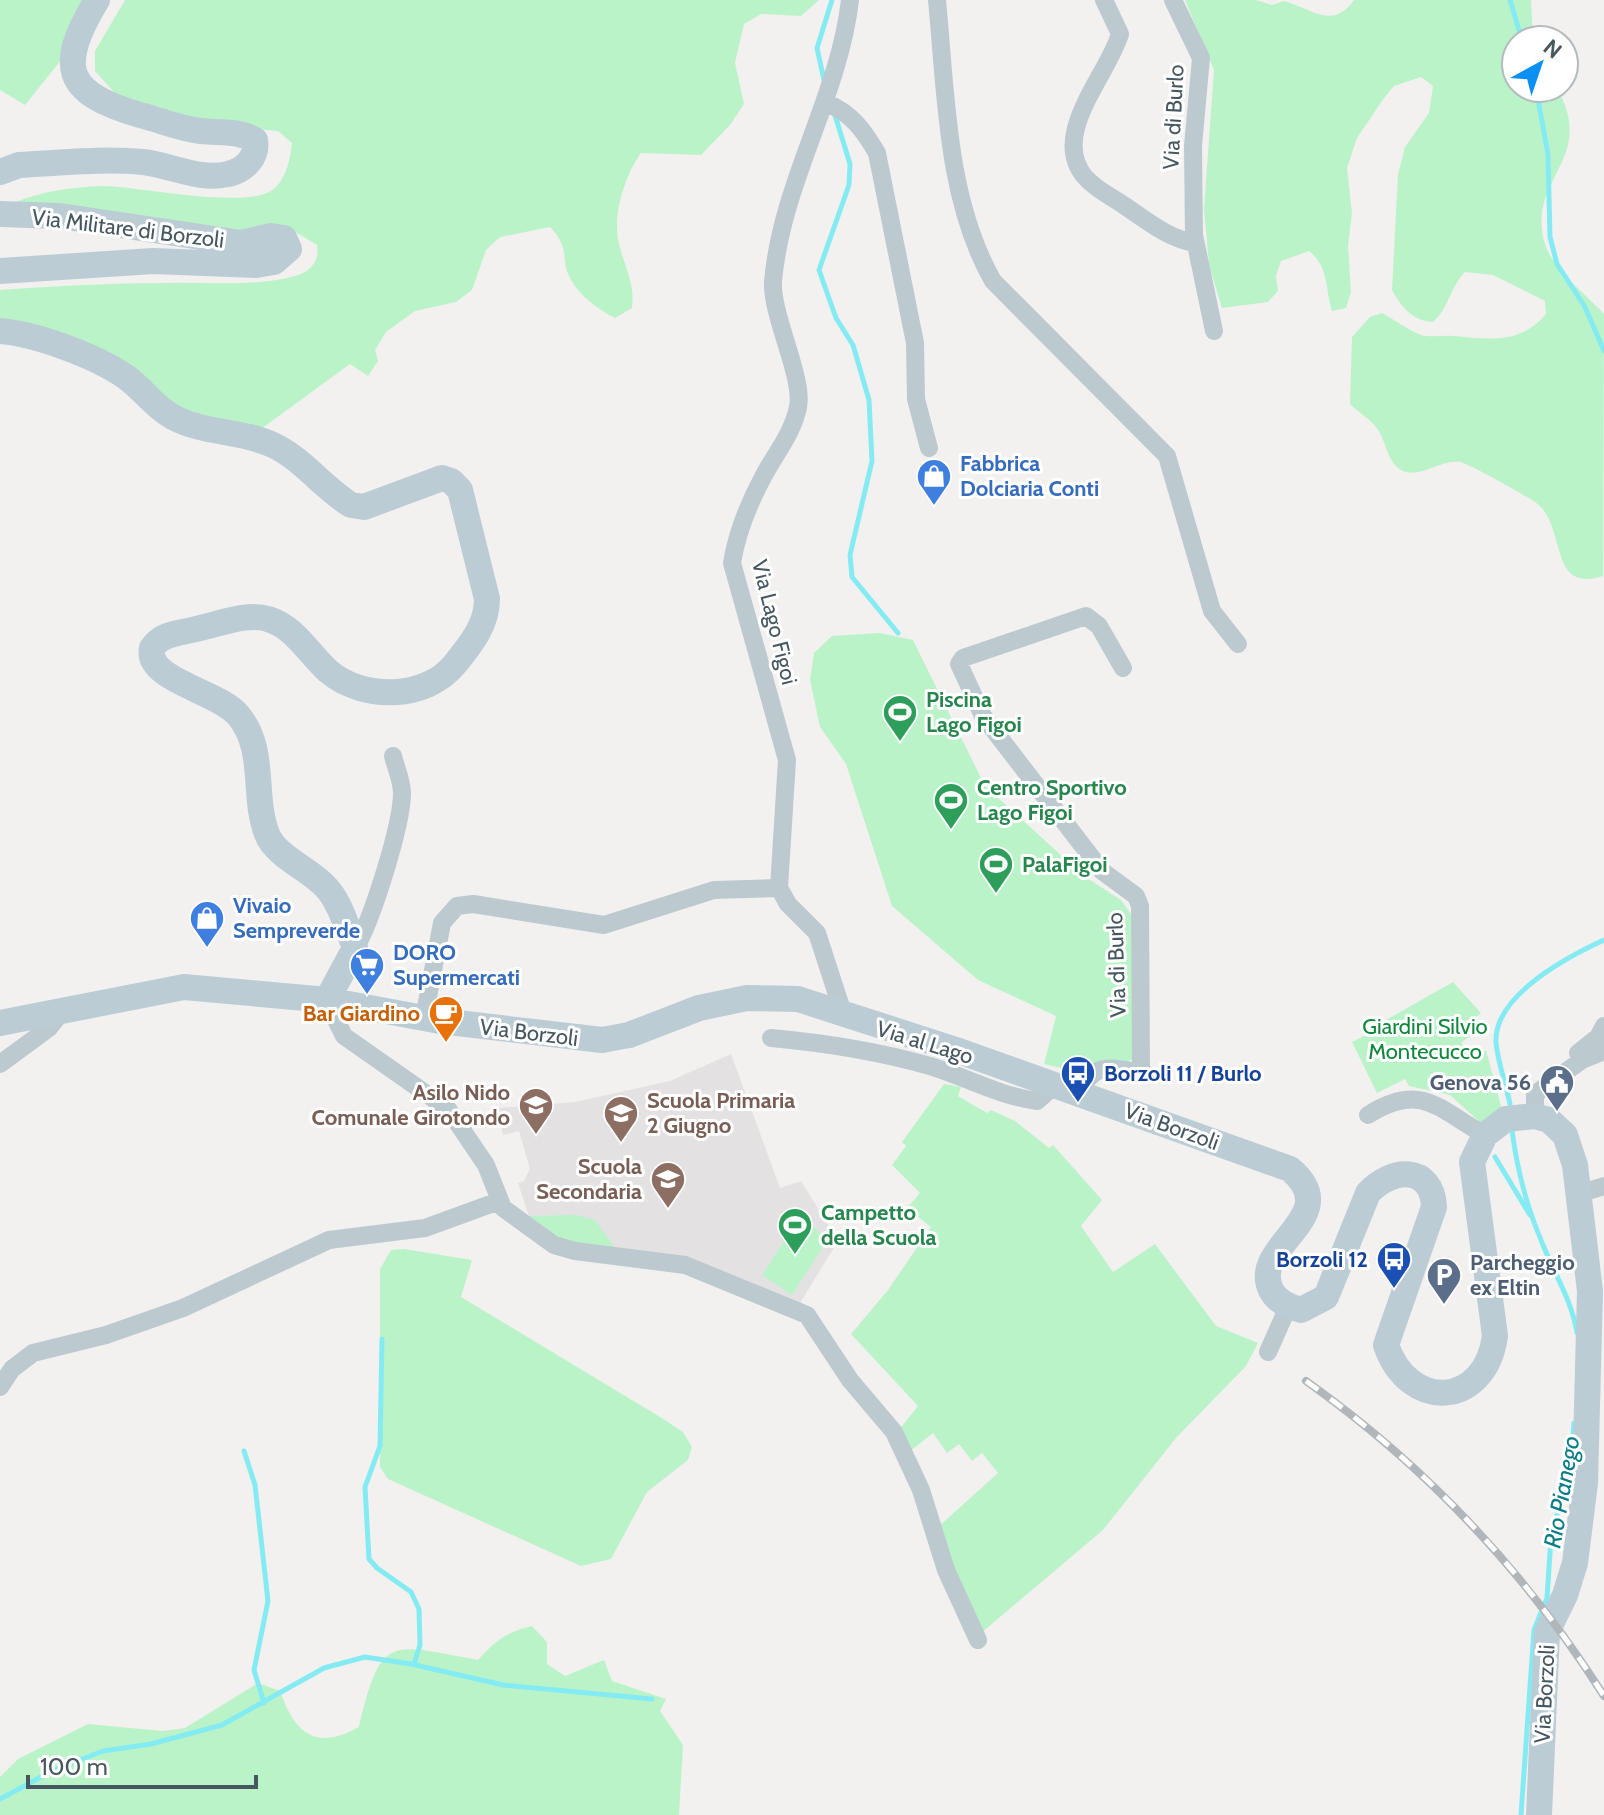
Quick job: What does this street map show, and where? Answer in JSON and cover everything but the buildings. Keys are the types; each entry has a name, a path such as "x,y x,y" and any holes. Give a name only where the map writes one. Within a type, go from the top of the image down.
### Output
{"main road":[{"path":"0,172 32,164 142,162 211,176 241,170 257,150 255,140 244,134 198,131 94,100 75,76 71,54 77,33 97,0"},
{"name":"Via Militare di Borzoli","path":"0,214 60,216 241,243 271,236 284,238 289,249 274,262 256,265 153,261 0,271"},
{"path":"0,331 19,333 73,352 126,377 158,407 192,425 246,435 274,445 351,505 364,507 442,478 451,481 460,490 487,608 481,628 464,653 447,674 422,689 396,692 345,681 330,673 288,629 262,617 166,636 152,648 152,660 159,671 217,697 243,720 258,762 268,838 330,892 355,948 332,1001"},
{"name":"Via Borzoli","path":"2,1022 184,987 332,1001 424,1018 602,1040 629,1035 699,1008 747,998 798,999 1068,1089 1280,1165 1298,1176 1307,1196 1304,1217 1271,1261 1267,1277 1272,1292 1288,1307"},
{"path":"1288,1307 1301,1310 1326,1297 1368,1193 1377,1184 1392,1175 1418,1177 1428,1187 1434,1207 1386,1345 1393,1366 1422,1389 1441,1395 1458,1392 1473,1381 1490,1360 1495,1336 1472,1162 1485,1135 1506,1119 1535,1105"},
{"name":"Via Borzoli","path":"1535,1105 1565,1135 1594,1248 1597,1289 1585,1483 1575,1563 1565,1595 1547,1632 1539,1815"}],"street":[{"name":"Via Lago Figoi","path":"779,888 787,760 732,563 737,533 790,432 799,404 773,285 796,186 841,57 850,0"},
{"path":"937,0 951,147 976,252 993,281 1167,456 1212,611 1238,644"},
{"path":"1104,0 1117,21 1120,34 1080,117 1075,141 1076,161 1092,185 1170,236 1195,243"},
{"name":"Via di Burlo","path":"1173,0 1201,58 1193,146 1195,243 1214,331"},
{"path":"825,102 842,109 861,126 877,153 915,343 916,399 929,448"},
{"name":"Via di Burlo","path":"1068,1089 1105,1067 1136,1072 1141,1067 1140,906 1136,896 1102,871 983,716 959,664 963,658 1079,615 1092,618 1099,626 1123,668"},
{"path":"355,948 366,928 401,810 402,789 393,756"},
{"path":"424,1018 442,923 457,906 473,904 604,925 665,903 714,890 779,888 788,904 817,933 843,1013"},
{"path":"332,1001 344,1036 448,1109 470,1137 503,1208 554,1245 575,1251 685,1265 758,1298 803,1310 820,1330 850,1380 894,1432 931,1517 942,1561 978,1640"},
{"path":"2,1061 49,1028 64,1009"},
{"path":"2,1022 10,1042 2,1061"},
{"path":"1535,1105 1541,1076 1590,1045 1604,1026"},
{"name":"Via al Lago","path":"771,1038 855,1046 934,1067 1018,1099 1037,1101 1068,1089"},
{"path":"1535,1105 1582,1060 1604,1051"},
{"path":"1368,1115 1393,1101 1409,1099 1443,1106 1485,1135"},
{"path":"1578,1194 1604,1186"},
{"path":"0,1387 12,1369 33,1353 106,1335 183,1308 329,1240 425,1228 499,1201"},
{"path":"1268,1352 1288,1307"}],"shaded area":[{"path":"731,1054 780,1188 801,1181 838,1241 797,1308 707,1274 622,1256 529,1216 518,1183 524,1181 530,1169 519,1131 503,1135 498,1108 575,1102 670,1081"}],"green space":[{"path":"0,0 95,0 58,64 25,105 0,90"},
{"path":"125,0 819,0 801,16 761,14 744,24 735,63 744,104 730,125 701,155 641,153 636,161 623,189 617,220 618,239 633,297 632,308 615,318 585,297 571,280 561,242 550,227 500,237 486,250 472,290 456,302 415,311 386,332 375,350 378,361 368,376 350,364 261,429 203,419 0,322 0,290 104,284 264,282 301,274 316,260 317,245 292,230 249,233 13,203 57,190 103,186 193,196 243,197 262,195 275,188 282,178 292,143 278,131 240,128 121,100 95,71 95,51"},
{"path":"1185,0 1256,0 1272,5 1284,1 1329,16 1346,9 1354,0 1531,0 1532,24 1500,24 1500,104 1563,104 1567,113 1570,133 1566,151 1545,200 1542,219 1544,241 1554,261 1604,314 1603,576 1585,579 1573,575 1560,554 1545,513 1535,502 1485,474 1460,462 1445,463 1415,473 1401,470 1391,458 1377,428 1350,404 1352,337 1370,317 1382,313 1425,336 1491,339 1525,331 1546,314 1545,301 1493,275 1465,272 1433,322 1419,319 1408,312 1392,290 1398,174 1405,147 1429,113 1433,86 1421,77 1394,86 1357,138 1347,168 1352,213 1348,246 1351,292 1346,308 1332,311 1323,271 1309,251 1281,261 1276,276 1278,291 1268,302 1222,308 1209,265 1204,209 1214,70"},
{"name":"Centro Sportivo Lago Figoi","path":"880,633 913,640 985,786 1084,876 1121,900 1131,914 1136,1058 1080,1073 1044,1064 1056,1016 978,980 892,906 846,764 820,727 810,680 814,653 832,636"},
{"name":"Giardini Silvio Montecucco","path":"1453,982 1481,1013 1464,1028 1470,1036 1461,1043 1473,1059 1486,1050 1502,1110 1484,1126 1450,1095 1409,1086 1405,1079 1377,1093 1352,1042 1380,1028 1385,1038 1379,1024"},
{"path":"944,1084 961,1087 958,1096 987,1113 991,1110 1015,1121 1049,1148 1053,1145 1102,1200 1081,1226 1113,1272 1155,1244 1216,1326 1258,1343 1246,1366 1176,1438 1103,1530 980,1634 937,1528 998,1473 982,1453 972,1461 959,1444 947,1453 933,1433 909,1452 899,1430 918,1406 851,1334 888,1290 931,1227 907,1208 920,1193 892,1165 906,1146 902,1142"},
{"path":"576,1215 595,1220 618,1252 575,1251 529,1216"},
{"name":"Campetto della Scuola","path":"799,1218 829,1238 792,1295 762,1275"},
{"path":"404,1249 472,1260 461,1297 683,1432 692,1447 688,1460 647,1492 611,1559 581,1566 388,1479 380,1467 380,1269 391,1250"},
{"path":"532,1626 547,1642 547,1664 565,1676 604,1660 612,1681 666,1699 660,1711 683,1745 679,1815 0,1815 0,1777 18,1759 88,1724 163,1731 185,1728 258,1683 280,1691 300,1728 309,1734 331,1738 359,1727 374,1675 383,1660 394,1652 425,1650 478,1660 502,1638"}],"waterway":[{"path":"824,80 817,48 832,0"},
{"path":"1510,0 1517,24"},
{"path":"1539,104 1548,155 1550,237 1557,264 1585,307 1604,351"},
{"path":"834,112 850,164 849,185 819,270 836,318 853,345 869,400 872,461 850,555 852,577 898,633"},
{"name":"Rio Pianego","path":"1510,1104 1496,1043 1498,1026 1506,1009 1535,980 1604,940"},
{"name":"Rio Pianego","path":"1512,1130 1527,1203 1567,1299 1577,1333"},
{"path":"1495,1157 1530,1215"},
{"path":"382,1339 380,1446 365,1487 369,1559 411,1592 419,1609 420,1645 414,1664"},
{"name":"Rio Pianego","path":"1521,1815 1534,1630 1547,1598 1551,1538 1571,1462 1574,1423"},
{"path":"244,1451 255,1485 268,1601 254,1670 264,1703"},
{"path":"0,1799 54,1770 103,1751 151,1744 222,1725 324,1668 365,1657 503,1685 652,1699"}],"railway":[{"path":"1306,1381 1392,1449 1471,1524 1541,1606 1604,1696"}],"place":[{"name":"Fabbrica Dolciaria Conti","path":"934,507"},
{"name":"Piscina Lago Figoi","path":"900,743"},
{"name":"Centro Sportivo Lago Figoi","path":"951,831"},
{"name":"PalaFigoi","path":"996,895"},
{"name":"Vivaio Sempreverde","path":"207,949"},
{"name":"DORO Supermercati","path":"367,996"},
{"name":"Bar Giardino","path":"446,1044"},
{"name":"Borzoli 11 / Burlo","path":"1078,1104"},
{"name":"Genova 56","path":"1557,1113"},
{"name":"Asilo Nido Comunale Girotondo","path":"536,1136"},
{"name":"Scuola Primaria 2 Giugno","path":"621,1144"},
{"name":"Scuola Secondaria","path":"668,1210"},
{"name":"Campetto della Scuola","path":"795,1256"},
{"name":"Borzoli 12","path":"1394,1290"},
{"name":"Parcheggio ex Eltin","path":"1444,1306"}]}
